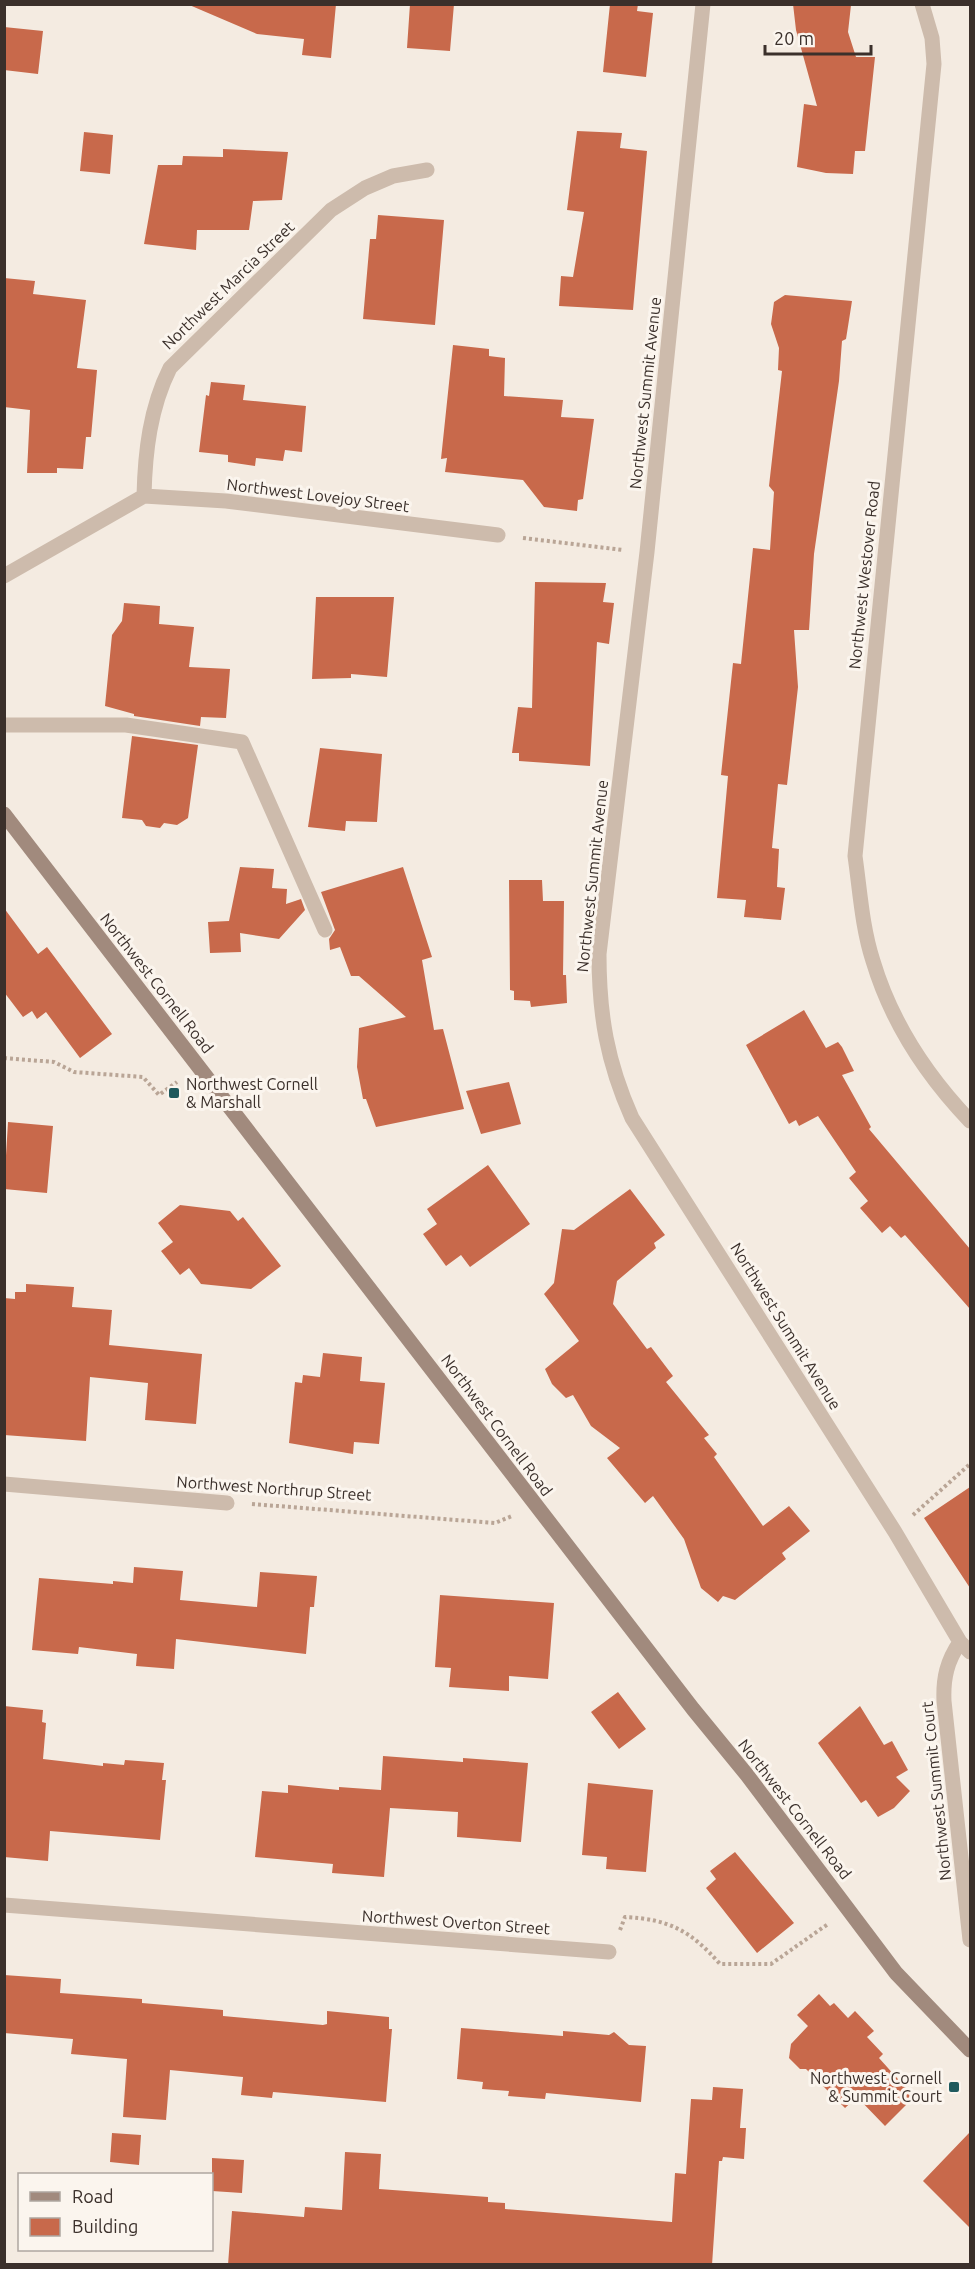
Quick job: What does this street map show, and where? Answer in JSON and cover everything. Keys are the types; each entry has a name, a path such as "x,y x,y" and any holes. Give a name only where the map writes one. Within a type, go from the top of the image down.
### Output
{"main road":[{"name":"Northwest Cornell Road","path":"4,814 896,1973 970,2050"}],"street":[{"name":"Northwest Summit Avenue","path":"703,4 647,552 599,954 599,996 610,1062 632,1118 895,1532 965,1647"},
{"name":"Northwest Westover Road","path":"922,4 932,38 934,63 855,856 862,913 873,961 896,1016 919,1059 970,1121"},
{"name":"Northwest Marcia Street","path":"144,496 152,414 157,393 170,368 331,210 393,176 427,170"},
{"name":"Northwest Lovejoy Street","path":"144,496 226,501 498,535"},
{"path":"4,576 144,496"},
{"path":"4,725 126,725 242,742 325,930"},
{"name":"Northwest Northrup Street","path":"4,1484 227,1503"},
{"name":"Northwest Summit Court","path":"965,1647 949,1657 944,1701 970,1940"},
{"name":"Northwest Overton Street","path":"4,1905 609,1952"}],"path":[{"path":"498,535 647,552"},
{"path":"4,1058 54,1062 74,1072 142,1077 159,1095 199,1068"},
{"path":"895,1532 970,1464"},
{"name":"Northwest Northrup Street","path":"227,1503 495,1523 536,1505"},
{"path":"609,1952 625,1917 647,1918 683,1930 720,1964 771,1964 849,1909"}],"building":[{"path":"187,4 336,4 331,58 302,55 304,39 257,34"},
{"path":"410,4 454,4 450,51 407,48"},
{"path":"610,4 638,4 637,11 653,13 646,77 603,72"},
{"path":"793,4 851,5 848,32 856,57 875,57 865,151 855,151 853,174 826,173 797,167 804,104 817,106 796,30"},
{"path":"4,27 43,31 38,74 4,70"},
{"path":"577,131 622,133 620,148 647,151 633,310 559,306 561,276 573,277 584,212 567,210"},
{"path":"84,132 113,135 110,174 80,171"},
{"path":"223,149 288,152 282,200 253,201 249,230 197,230 196,250 144,244 158,165 182,165 183,156 223,157"},
{"path":"378,215 444,220 435,325 363,319 370,239 376,239"},
{"path":"4,278 35,281 33,294 86,300 77,368 97,370 91,437 86,437 83,469 57,468 57,473 27,473 30,410 4,407"},
{"path":"785,295 852,301 846,339 842,341 839,381 814,554 809,630 794,630 798,687 787,785 778,784 772,848 779,849 777,887 785,888 781,920 744,917 746,900 717,898 728,776 721,775 733,663 741,664 753,548 770,550 774,492 769,486 782,371 778,370 779,348 771,324 774,302"},
{"path":"453,345 489,349 489,356 505,358 504,396 563,400 561,417 594,419 583,499 578,500 577,511 544,507 523,480 445,472 447,458 441,459"},
{"path":"211,382 245,385 243,400 306,406 302,452 285,450 283,461 256,458 255,466 228,462 228,455 199,452 206,395 209,396"},
{"path":"535,582 606,583 603,602 614,603 609,644 597,642 590,766 519,761 519,753 512,753 518,707 532,708"},
{"path":"316,597 394,597 387,677 351,674 351,678 312,679"},
{"path":"124,603 160,606 159,624 194,627 189,667 230,669 226,718 201,717 200,726 134,716 134,714 105,706 112,635 122,621"},
{"path":"132,736 198,745 188,818 177,825 164,823 160,828 146,826 142,820 122,818"},
{"path":"320,748 382,754 377,822 346,821 345,831 308,827"},
{"path":"240,867 274,869 272,888 287,889 286,904 301,899 305,910 279,939 240,933 241,952 210,953 208,922 229,921"},
{"path":"403,867 432,957 422,960 434,1030 443,1029 464,1109 376,1127 366,1099 363,1099 357,1067 359,1028 406,1017 359,976 351,976 340,947 330,950 329,939 335,930 321,892"},
{"path":"509,880 542,880 543,901 564,901 563,975 566,975 567,1003 531,1007 530,1001 514,1000 514,991 510,990"},
{"path":"4,908 38,954 47,947 112,1034 80,1058 46,1012 37,1019 32,1011 23,1017 4,992"},
{"path":"804,1010 826,1048 838,1042 842,1047 854,1071 842,1075 871,1127 869,1129 970,1249 970,1309 905,1235 901,1238 890,1226 882,1233 860,1208 868,1201 849,1178 856,1172 818,1116 799,1126 796,1120 789,1124 746,1045"},
{"path":"509,1082 521,1124 481,1134 466,1091"},
{"path":"8,1122 53,1126 47,1193 4,1189"},
{"path":"488,1165 530,1224 470,1267 461,1255 446,1266 423,1234 437,1224 427,1209"},
{"path":"630,1189 665,1235 654,1243 656,1248 617,1281 613,1304 647,1349 651,1347 673,1376 666,1382 709,1435 704,1438 717,1454 714,1457 763,1526 789,1506 810,1531 782,1553 786,1559 735,1600 723,1596 718,1602 701,1588 684,1539 653,1496 645,1503 607,1458 620,1448 591,1426 573,1395 566,1398 552,1384 545,1369 579,1341 544,1294 554,1283 562,1229 574,1230"},
{"path":"180,1205 230,1211 238,1221 243,1217 281,1266 251,1289 201,1284 189,1268 180,1275 161,1251 173,1242 158,1223"},
{"path":"26,1284 74,1287 72,1307 112,1310 109,1345 202,1354 196,1424 145,1420 148,1383 90,1377 86,1441 4,1435 4,1298 15,1299 15,1292 26,1292"},
{"path":"323,1353 362,1357 360,1381 385,1383 379,1444 354,1442 353,1454 289,1443 295,1382 302,1383 303,1375 320,1377"},
{"path":"970,1487 970,1588 924,1518"},
{"path":"134,1567 183,1571 180,1600 257,1607 260,1572 317,1576 314,1607 310,1607 306,1654 176,1639 174,1669 136,1666 137,1654 79,1647 78,1654 32,1650 39,1578 113,1584 113,1581 133,1583"},
{"path":"440,1595 554,1603 548,1679 509,1676 509,1691 449,1687 451,1668 435,1667"},
{"path":"618,1692 646,1729 619,1749 591,1712"},
{"path":"4,1706 43,1710 42,1722 46,1723 43,1759 103,1766 103,1763 124,1765 125,1760 164,1763 162,1780 166,1780 160,1840 50,1831 48,1861 4,1857"},
{"path":"860,1706 884,1745 892,1741 908,1770 896,1777 910,1791 894,1808 878,1817 866,1800 861,1803 818,1743"},
{"path":"383,1756 463,1762 463,1758 528,1763 521,1842 457,1837 458,1812 390,1808 384,1877 332,1873 333,1864 255,1857 262,1791 288,1793 288,1785 339,1790 339,1787 381,1790"},
{"path":"588,1783 653,1790 646,1872 606,1869 607,1857 582,1855"},
{"path":"735,1852 794,1923 757,1953 706,1888 716,1879 710,1871"},
{"path":"4,1975 61,1979 60,1993 142,1999 142,2003 223,2010 223,2016 323,2025 327,2024 327,2011 389,2017 389,2029 392,2029 386,2102 273,2092 272,2098 241,2095 243,2077 170,2070 166,2120 123,2117 127,2059 71,2054 73,2039 4,2033"},
{"path":"819,1994 830,2006 834,2003 848,2018 855,2011 874,2031 867,2037 883,2054 879,2058 914,2097 885,2126 857,2097 845,2108 806,2069 800,2069 789,2058 791,2044 808,2026 797,2015"},
{"path":"461,2028 563,2036 563,2031 609,2035 614,2032 629,2045 646,2046 641,2102 546,2093 545,2099 508,2096 509,2091 482,2089 483,2082 457,2079"},
{"path":"713,2087 743,2089 740,2128 746,2128 744,2159 723,2157 722,2161 719,2161 712,2265 228,2265 232,2211 304,2217 305,2207 342,2210 345,2152 381,2154 379,2189 488,2197 488,2202 505,2203 505,2209 672,2222 675,2173 686,2174 691,2099 712,2100"},
{"path":"970,2132 970,2228 923,2181"},
{"path":"112,2133 141,2135 139,2165 110,2162"},
{"path":"212,2158 244,2160 242,2193 213,2191"}],"place":[{"name":"Northwest Cornell & Marshall","path":"174,1093"},
{"name":"Northwest Cornell & Summit Court","path":"954,2087"}]}
